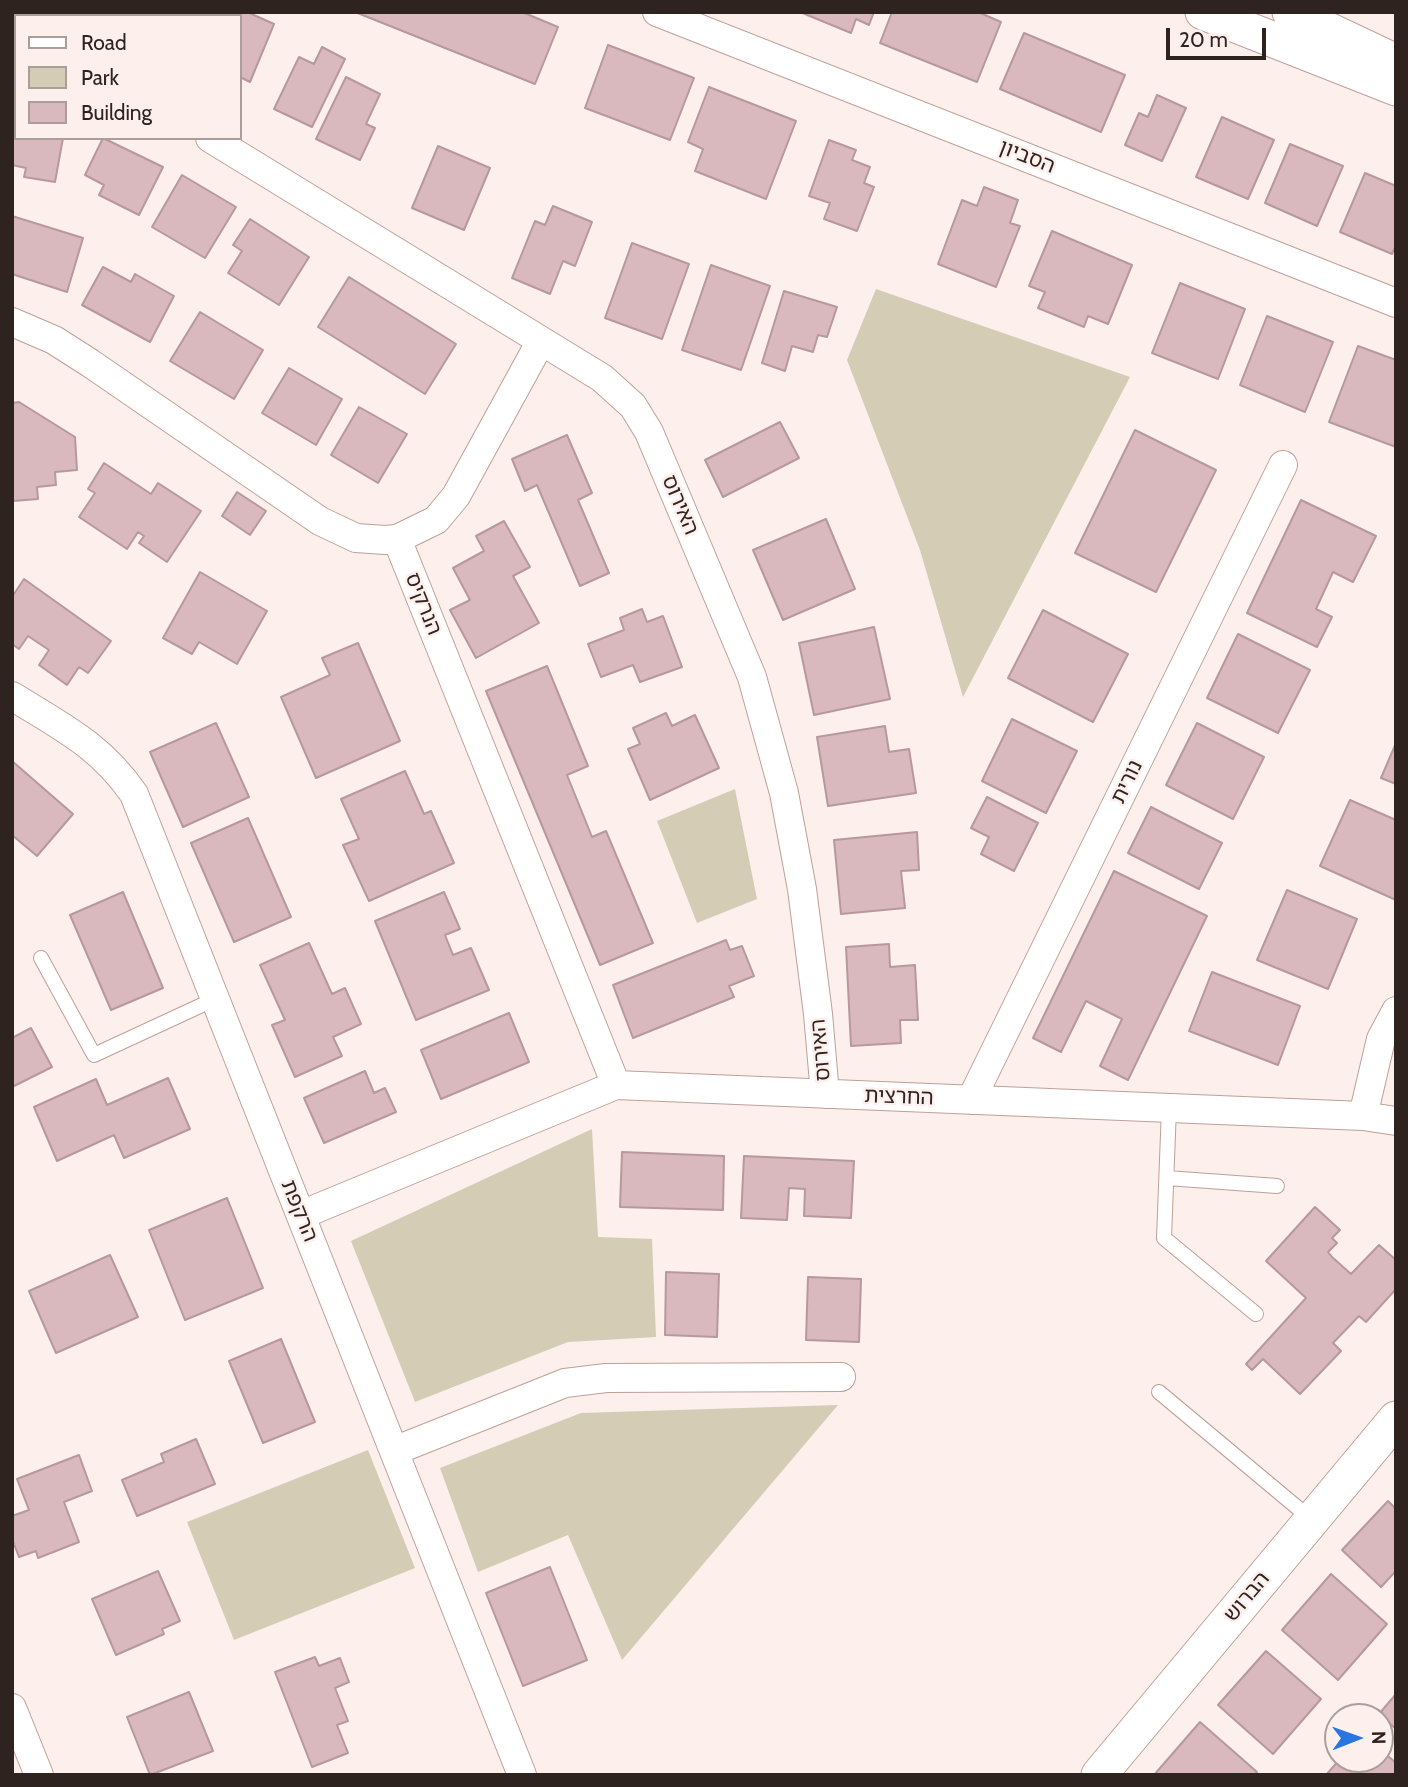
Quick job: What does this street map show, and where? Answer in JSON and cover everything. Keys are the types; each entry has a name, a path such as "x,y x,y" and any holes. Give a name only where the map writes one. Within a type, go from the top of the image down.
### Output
{"street":[{"name":"הסביון","path":"657,12 1396,303"},
{"path":"1203,12 1396,88"},
{"path":"1290,12 1396,62"},
{"name":"האירוס","path":"213,140 602,378 633,406 649,432 752,677 784,793 802,889 825,1094"},
{"path":"12,322 54,340 320,521 356,538 397,539 436,520 456,496 541,341"},
{"name":"נורית","path":"971,1100 1283,465"},
{"name":"הנרקיס","path":"397,539 616,1085"},
{"name":"הרקפת","path":"12,696 93,746 117,770 134,794 522,1775"},
{"path":"1363,1116 1381,1039 1396,1011"},
{"name":"החרצית","path":"301,1215 616,1085 1363,1116 1396,1121"},
{"path":"394,1451 565,1383 606,1378 841,1377"},
{"name":"הברוש","path":"1099,1775 1396,1419"},
{"path":"12,1708 39,1775"}],"lane":[{"path":"41,958 94,1055 215,999"},
{"path":"1169,1108 1164,1238 1256,1314"},
{"path":"1167,1178 1277,1186"},
{"path":"1159,1392 1312,1519"}],"green space":[{"path":"876,289 1130,377 963,697 920,550 847,360"},
{"path":"735,789 757,899 697,923 657,821"},
{"path":"592,1129 598,1237 652,1239 656,1337 568,1342 415,1402 351,1241"},
{"path":"838,1405 622,1660 568,1535 478,1572 440,1468 581,1413"},
{"path":"368,1450 415,1568 234,1640 187,1522"}],"building":[{"path":"89,12 164,12 164,14"},
{"path":"247,12 274,24 250,82 242,78 242,14 176,14"},
{"path":"355,12 522,12 558,27 535,84"},
{"path":"800,12 874,12 869,25 856,19 851,33"},
{"path":"892,12 978,12 1001,22 977,82 880,43"},
{"path":"1024,33 1125,75 1101,132 1000,89"},
{"path":"608,45 694,78 670,140 585,108"},
{"path":"322,47 345,59 312,127 274,109 299,57 314,64"},
{"path":"346,77 380,94 366,124 375,128 360,160 316,139"},
{"path":"709,87 796,121 766,199 695,171 703,149 688,142"},
{"path":"1157,95 1186,108 1162,161 1125,145 1139,113 1148,117"},
{"path":"12,114 14,140 63,140 55,182 24,177 26,168 12,165"},
{"path":"1222,117 1274,140 1248,199 1196,177"},
{"path":"102,140 163,167 139,215 99,195 104,185 85,175"},
{"path":"829,140 856,150 852,160 870,167 864,183 874,187 857,231 824,219 830,203 809,196"},
{"path":"1290,144 1343,166 1317,226 1265,203"},
{"path":"438,146 490,168 464,230 412,208"},
{"path":"1365,173 1396,186 1396,245 1392,254 1340,232"},
{"path":"182,175 236,207 205,258 152,227"},
{"path":"984,187 1018,200 1010,223 1020,226 996,287 938,264 962,200 977,206"},
{"path":"553,206 592,222 575,266 563,261 550,294 512,278 535,221 545,225"},
{"path":"12,216 83,238 67,292 12,274"},
{"path":"250,219 309,257 279,305 228,273 242,251 233,245"},
{"path":"1052,231 1132,265 1108,324 1088,316 1084,327 1038,308 1045,292 1029,286"},
{"path":"632,243 689,264 662,339 605,318"},
{"path":"711,265 770,286 741,370 682,350"},
{"path":"103,267 131,282 135,274 174,296 150,342 82,305"},
{"path":"349,277 456,344 425,394 318,327"},
{"path":"1180,283 1245,309 1218,379 1152,353"},
{"path":"784,291 837,307 827,337 818,335 813,352 792,346 785,371 762,363"},
{"path":"200,312 263,350 234,399 170,361"},
{"path":"1267,316 1333,342 1305,412 1240,385"},
{"path":"1358,346 1396,360 1396,447 1329,422"},
{"path":"289,368 342,399 316,445 262,413"},
{"path":"19,402 75,437 77,470 55,472 56,485 37,487 38,499 13,501 12,403"},
{"path":"359,407 407,434 378,483 331,455"},
{"path":"780,422 799,458 723,497 705,460"},
{"path":"1135,430 1216,470 1156,592 1075,553"},
{"path":"567,435 592,493 578,500 609,573 580,586 537,485 525,491 512,459"},
{"path":"104,463 151,494 158,483 201,511 167,562 139,543 144,536 138,532 127,549 79,517 95,493 88,489"},
{"path":"237,492 266,511 250,535 222,516"},
{"path":"1301,500 1376,536 1353,582 1333,572 1316,609 1332,617 1317,647 1247,613"},
{"path":"826,519 855,589 783,620 753,550"},
{"path":"504,521 530,567 513,576 539,623 476,658 450,610 470,600 453,568 484,551 476,536"},
{"path":"200,572 267,611 237,664 199,642 192,654 163,638"},
{"path":"24,579 111,641 88,673 79,667 67,685 39,665 49,650 28,636 19,649 12,644 12,597"},
{"path":"642,609 647,622 663,616 682,667 640,682 633,665 601,677 588,644 624,630 620,618"},
{"path":"1043,610 1128,654 1093,722 1008,678"},
{"path":"874,627 890,699 814,715 799,643"},
{"path":"1238,634 1310,670 1278,733 1207,698"},
{"path":"358,643 400,741 316,778 281,697 330,675 322,658"},
{"path":"547,666 588,766 567,775 592,837 606,831 653,943 600,965 486,691"},
{"path":"666,713 672,726 695,715 719,768 650,800 628,749 640,744 633,728"},
{"path":"1012,719 1077,751 1046,813 982,781"},
{"path":"216,723 249,797 183,827 150,752"},
{"path":"1197,723 1264,757 1233,819 1166,785"},
{"path":"885,726 889,752 909,749 916,793 828,806 817,737"},
{"path":"1396,743 1396,784 1381,778"},
{"path":"12,761 73,814 37,856 12,835"},
{"path":"405,771 424,814 431,811 454,863 369,901 343,845 359,839 341,799"},
{"path":"987,797 1038,823 1014,871 981,854 989,837 971,828"},
{"path":"1350,800 1396,820 1396,900 1320,866"},
{"path":"1151,807 1222,843 1199,889 1128,853"},
{"path":"248,818 291,917 234,942 191,843"},
{"path":"917,832 919,870 901,871 905,908 841,914 834,840"},
{"path":"1114,871 1207,916 1128,1080 1100,1066 1122,1019 1086,1001 1061,1052 1033,1038"},
{"path":"1287,890 1357,919 1328,989 1257,960"},
{"path":"123,892 163,988 111,1010 70,915"},
{"path":"444,892 460,929 445,935 453,955 471,948 489,990 416,1020 375,921"},
{"path":"726,940 730,950 742,946 754,976 729,986 734,997 633,1038 613,985"},
{"path":"309,943 332,994 345,988 361,1024 333,1037 342,1056 295,1077 272,1025 285,1020 260,965"},
{"path":"889,944 890,967 915,965 918,1020 900,1020 901,1043 851,1046 846,947"},
{"path":"1212,972 1300,1006 1278,1065 1189,1031"},
{"path":"509,1013 529,1062 441,1099 421,1050"},
{"path":"31,1028 52,1067 12,1087 12,1038"},
{"path":"365,1071 374,1093 385,1088 396,1112 324,1143 304,1098"},
{"path":"168,1078 190,1129 124,1158 114,1135 57,1161 34,1107 96,1079 107,1105"},
{"path":"622,1152 724,1156 723,1210 620,1207"},
{"path":"744,1156 854,1161 851,1218 804,1216 805,1189 789,1188 787,1220 741,1218"},
{"path":"227,1198 263,1288 185,1320 149,1230"},
{"path":"1315,1207 1340,1230 1332,1238 1337,1243 1328,1252 1332,1257 1351,1274 1379,1245 1396,1260 1396,1289 1366,1322 1359,1316 1333,1343 1341,1351 1300,1394 1263,1359 1252,1370 1246,1364 1306,1298 1266,1261"},
{"path":"110,1255 138,1317 56,1353 29,1291"},
{"path":"666,1272 719,1274 717,1337 665,1335"},
{"path":"808,1277 861,1279 859,1342 806,1340"},
{"path":"281,1339 315,1422 263,1443 229,1361"},
{"path":"196,1439 215,1484 137,1516 122,1480 164,1462 161,1454"},
{"path":"79,1455 92,1491 64,1502 79,1542 38,1558 36,1551 19,1557 12,1539 12,1516 29,1510 17,1479"},
{"path":"1388,1501 1396,1509 1396,1575 1394,1573 1381,1587 1342,1550"},
{"path":"550,1567 587,1660 523,1686 486,1593"},
{"path":"158,1571 180,1621 162,1629 164,1634 116,1655 92,1599"},
{"path":"1331,1574 1387,1624 1338,1680 1282,1630"},
{"path":"1266,1651 1321,1699 1273,1754 1218,1705"},
{"path":"315,1657 319,1666 340,1658 349,1682 335,1688 348,1721 337,1725 348,1753 312,1767 275,1672"},
{"path":"189,1692 213,1751 150,1775 127,1717"},
{"path":"1396,1694 1396,1729 1394,1703 1388,1703"},
{"path":"1200,1722 1257,1772 1254,1775 1154,1775"},
{"path":"1394,1761 1396,1763 1396,1775 1326,1775 1394,1773"}]}
